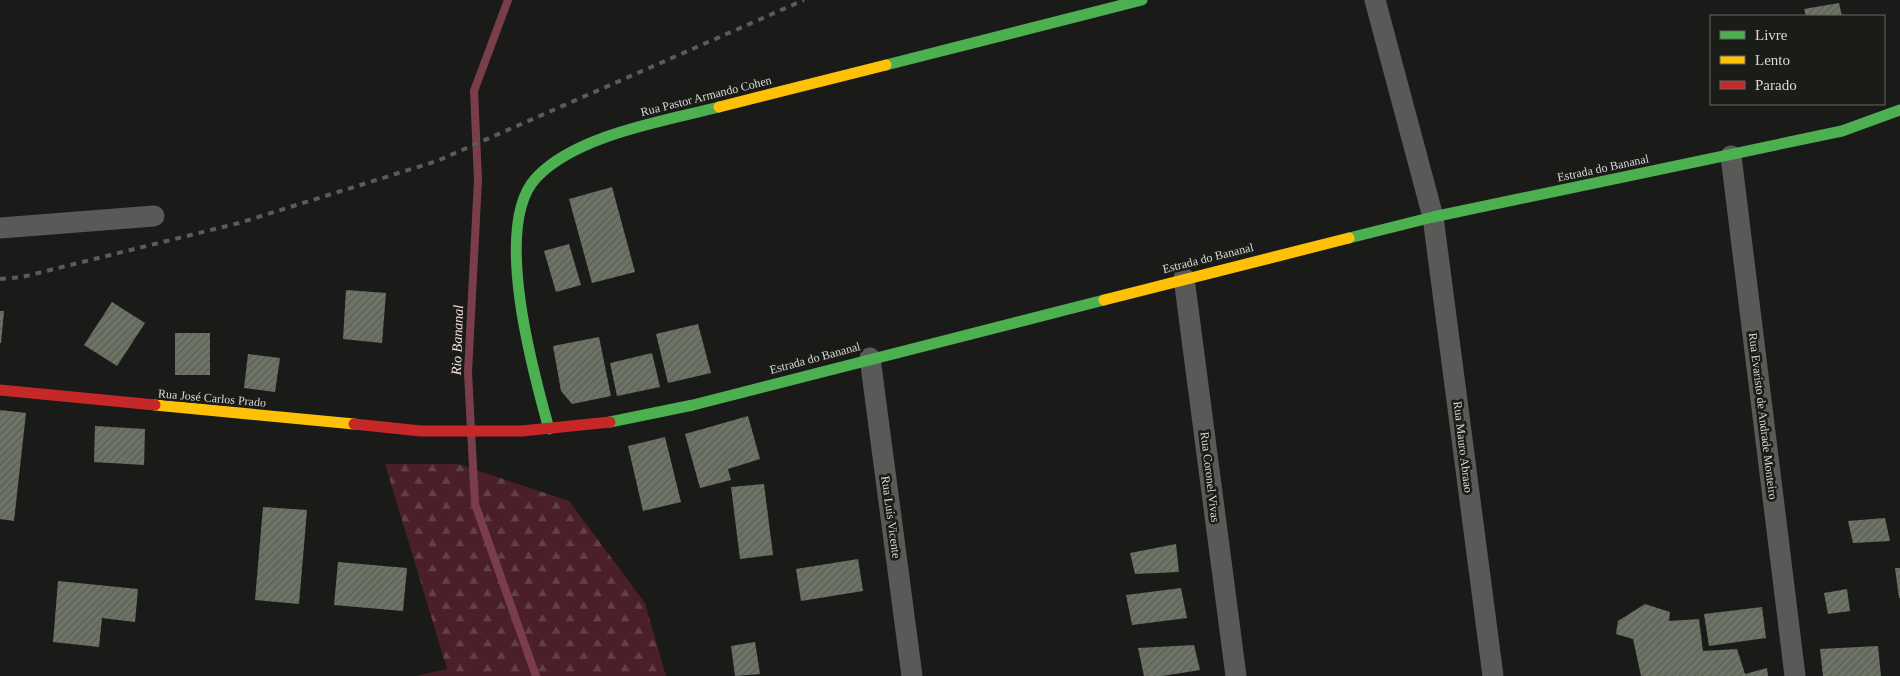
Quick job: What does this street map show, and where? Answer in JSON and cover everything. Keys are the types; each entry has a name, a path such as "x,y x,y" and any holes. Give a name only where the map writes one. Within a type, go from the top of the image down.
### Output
{"main road":[{"name":"Rua Pastor Armando Cohen","path":"548,428 535,380 522,312 518,261 518,220 529,188 548,168 570,153 621,132 1142,0"},
{"name":"Estrada do Bananal","path":"522,431 614,422 693,405 1184,278 1434,217 1731,156 1842,131 1900,110"},
{"name":"Rua José Carlos Prado","path":"0,390 421,431 522,431"}],"street":[{"name":"Rua Mauro Abraao","path":"1375,0 1434,217 1493,676"},
{"name":"Rua Evaristo de Andrade Monteiro","path":"1731,156 1795,676"},
{"path":"0,228 154,216"},
{"name":"Rua Coronel Vivas","path":"1184,278 1236,676"},
{"name":"Rua Luís Vicente","path":"870,358 912,676"}],"green space":[{"path":"385,464 458,464 569,501 645,603 666,676 416,676 447,669"}],"building":[{"path":"1839,3 1842,15 1806,15 1804,9"},
{"path":"612,187 635,272 592,283 569,199"},
{"path":"569,244 581,285 556,292 544,251"},
{"path":"346,290 386,293 382,343 343,339"},
{"path":"112,302 145,323 117,366 84,345"},
{"path":"0,311 4,311 1,343 0,343"},
{"path":"698,324 711,373 668,383 656,334"},
{"path":"175,333 210,333 210,375 175,375"},
{"path":"599,337 611,396 572,404 561,391 553,346"},
{"path":"652,353 660,387 617,396 610,363"},
{"path":"248,354 280,358 275,392 244,388"},
{"path":"0,410 26,413 14,521 0,519"},
{"path":"748,416 760,459 728,469 731,480 700,488 685,434"},
{"path":"95,426 145,429 144,465 94,462"},
{"path":"665,437 681,502 643,511 628,446"},
{"path":"764,484 773,555 740,559 731,487"},
{"path":"263,507 307,510 299,604 255,600"},
{"path":"1885,518 1890,541 1853,543 1848,521"},
{"path":"1176,544 1179,572 1135,574 1130,553"},
{"path":"858,559 863,591 801,601 796,569"},
{"path":"338,562 407,568 403,611 334,605"},
{"path":"1895,568 1900,568 1900,598 1899,598"},
{"path":"58,581 138,589 135,622 102,618 99,647 53,642"},
{"path":"1181,588 1187,618 1132,625 1126,595"},
{"path":"1847,589 1850,611 1828,614 1824,593"},
{"path":"1645,604 1670,612 1669,621 1699,619 1703,651 1737,649 1745,674 1767,668 1768,676 1641,676 1633,639 1616,634 1618,621"},
{"path":"1762,607 1766,638 1709,646 1704,614"},
{"path":"755,642 760,674 735,676 731,646"},
{"path":"1194,645 1200,670 1162,676 1144,676 1138,648"},
{"path":"1878,646 1881,676 1823,676 1820,649"}],"waterway":[{"name":"Rio Bananal","path":"508,0 474,91 478,180 468,373 475,504 536,676"}],"railway":[{"path":"0,279 22,277 239,223 437,161 804,0"}],"traffic: fast":[{"path":"886,65 1142,0"},
{"path":"549,429 526,337 520,300 517,229 523,200 536,178 553,163 597,140 647,124 719,107"},
{"path":"1349,238 1433,217 1842,131 1900,110"},
{"path":"610,422 693,405 1104,300"}],"traffic: slow":[{"path":"719,107 886,65"},
{"path":"1104,300 1349,238"},
{"path":"155,405 354,424"}],"traffic: jam":[{"path":"0,390 155,405"},
{"path":"354,424 421,431 522,431 610,422"}]}
